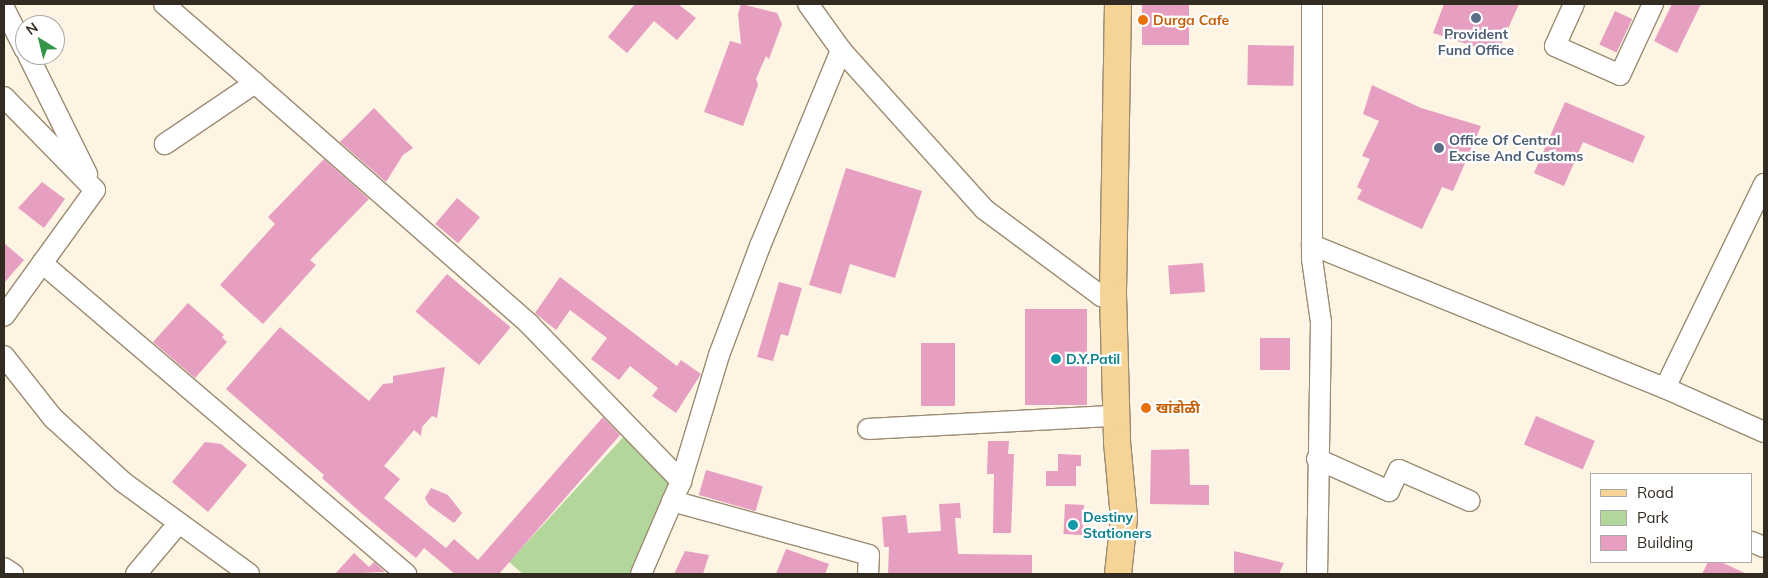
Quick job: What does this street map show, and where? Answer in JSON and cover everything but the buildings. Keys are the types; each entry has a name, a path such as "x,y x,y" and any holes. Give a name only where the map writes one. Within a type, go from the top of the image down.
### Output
{"main road":[{"path":"1104,4 1107,296 1124,518 1119,538 1118,574"},
{"path":"1118,4 1107,296 1105,416 1109,527 1119,538"}],"street":[{"path":"164,4 529,324 681,480"},
{"path":"808,4 841,50 984,209 1107,296"},
{"path":"1312,4 1312,245 1321,322 1316,574"},
{"path":"1574,4 1555,46 1620,75 1653,4"},
{"path":"4,8 15,30"},
{"path":"641,574 681,480 719,355 841,50"},
{"path":"33,65 96,190"},
{"path":"165,144 255,83"},
{"path":"4,97 96,190"},
{"path":"1665,388 1764,184"},
{"path":"4,316 96,190"},
{"path":"1312,245 1665,388 1764,432"},
{"path":"42,263 406,574"},
{"path":"4,356 53,418 123,482 249,574"},
{"path":"868,429 1105,416"},
{"path":"1317,459 1389,491 1399,470 1470,501"},
{"path":"672,501 869,555 868,574"},
{"path":"136,574 178,524"},
{"path":"4,568 13,574"}],"green space":[{"path":"627,433 677,476 629,574 523,574 509,562"}],"place":[{"name":"Provident Fund Office","path":"1476,18"},
{"name":"Durga Cafe","path":"1143,20"},
{"name":"Office Of Central Excise And Customs","path":"1439,148"},
{"name":"D.Y.Patil","path":"1056,359"},
{"name":"खांडोळी","path":"1146,408"},
{"name":"Destiny Stationers","path":"1073,525"}]}
